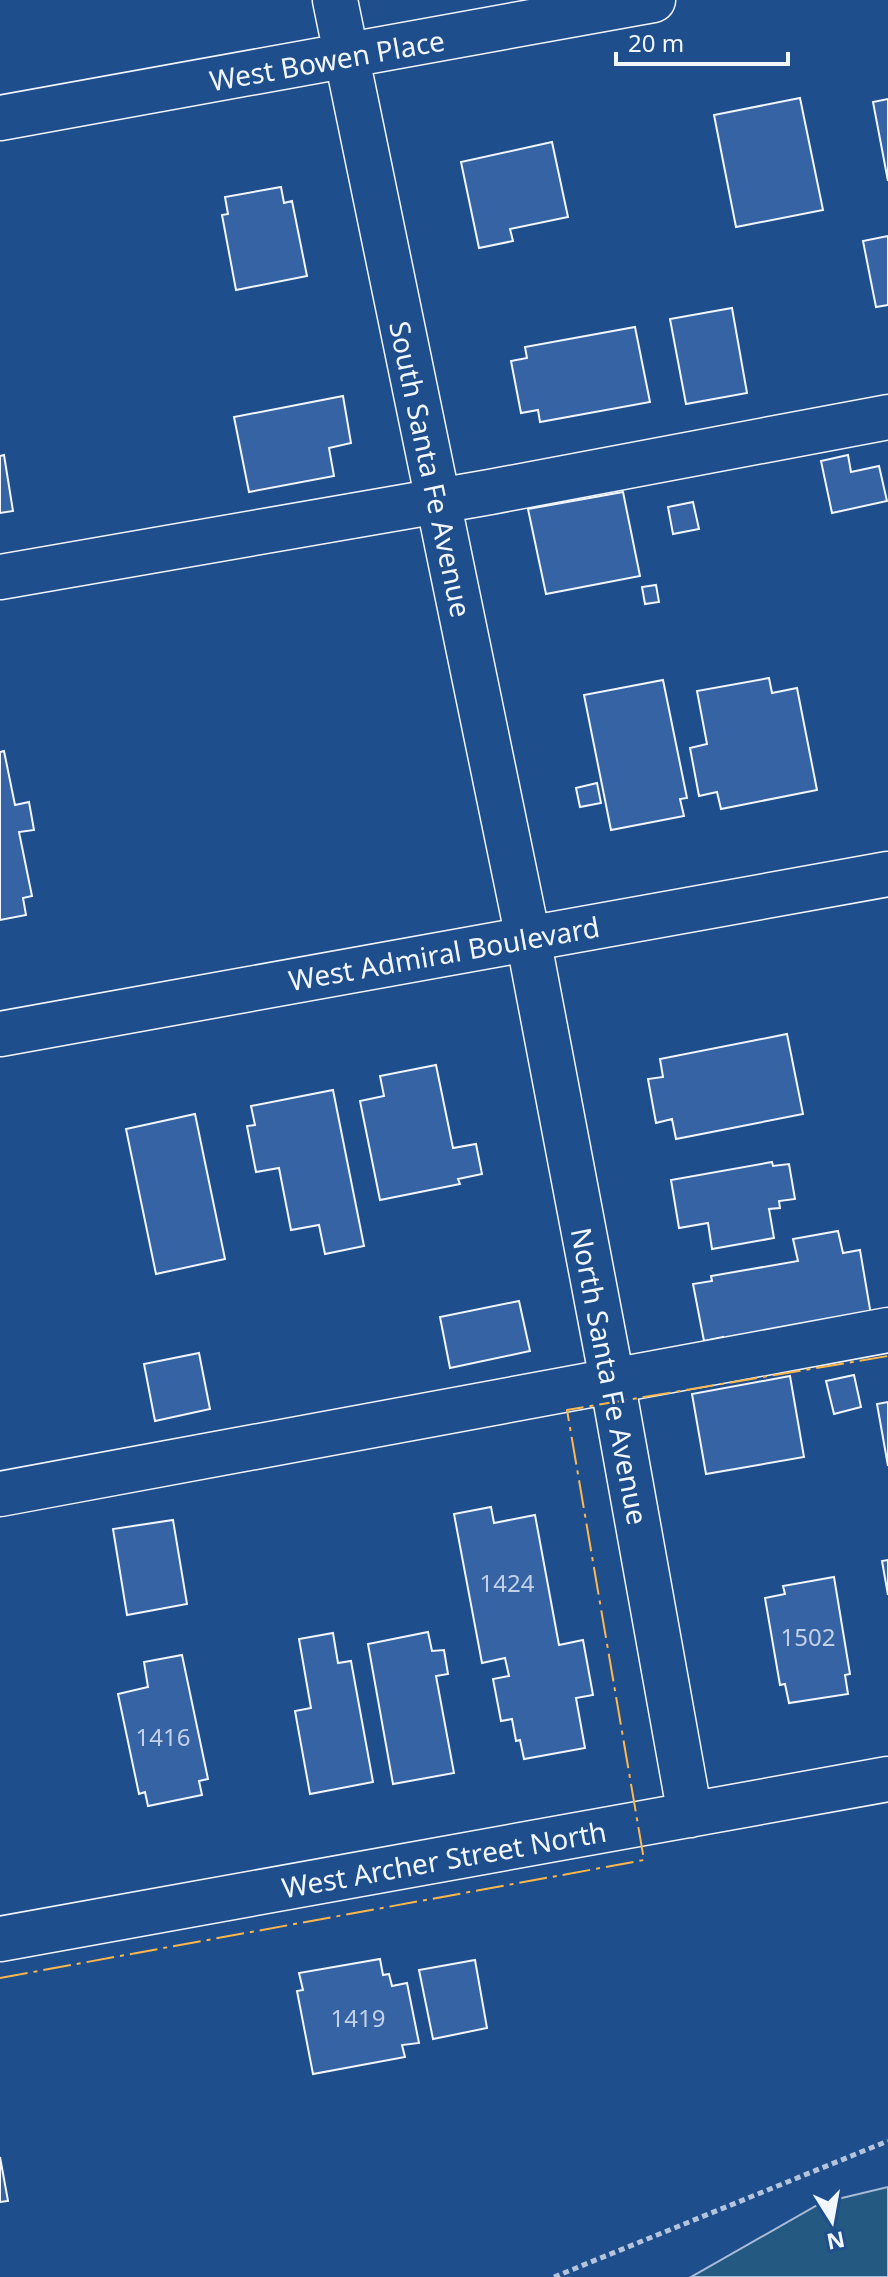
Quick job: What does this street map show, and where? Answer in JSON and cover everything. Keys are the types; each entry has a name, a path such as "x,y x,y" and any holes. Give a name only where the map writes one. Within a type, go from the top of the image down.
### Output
{"street":[{"name":"South Santa Fe Avenue","path":"335,0 528,938"},
{"name":"West Bowen Place","path":"0,118 653,0"},
{"path":"0,577 437,501 888,417"},
{"name":"West Admiral Boulevard","path":"0,1034 888,874"},
{"name":"North Santa Fe Avenue","path":"528,938 690,1815"},
{"path":"0,1494 888,1330"},
{"name":"West Archer Street North","path":"0,1939 888,1779"}],"path":[{"path":"554,2277 888,2141"}],"shaded area":[{"path":"888,2187 888,2277 691,2277 821,2203"}],"building":[{"path":"800,98 823,210 736,227 714,115"},
{"path":"888,99 888,181 873,102"},
{"path":"552,142 568,217 510,229 513,241 479,248 461,162"},
{"path":"281,187 284,203 292,201 307,276 236,290 222,215 228,214 225,197"},
{"path":"888,236 888,305 876,307 863,241"},
{"path":"732,308 747,393 686,404 670,319"},
{"path":"635,327 650,402 540,422 538,410 521,413 511,361 527,358 525,347"},
{"path":"343,396 351,443 329,448 334,476 249,492 234,417"},
{"path":"4,455 13,511 0,513 0,456"},
{"path":"848,455 851,472 879,466 887,501 832,513 821,461"},
{"path":"623,492 640,576 546,594 528,509"},
{"path":"693,502 699,529 673,534 668,507"},
{"path":"656,585 659,602 645,604 642,587"},
{"path":"769,678 772,693 797,688 817,790 721,809 717,792 699,796 690,748 707,744 697,691"},
{"path":"663,680 687,798 680,799 684,816 611,830 584,695"},
{"path":"4,751 15,805 29,802 34,830 19,832 32,896 23,898 26,915 0,920 0,752"},
{"path":"597,783 601,803 580,807 576,788"},
{"path":"787,1034 803,1114 676,1139 672,1119 656,1123 648,1079 663,1077 660,1059"},
{"path":"436,1065 453,1148 476,1144 482,1174 458,1179 460,1184 380,1200 360,1101 384,1096 380,1076"},
{"path":"333,1090 364,1246 325,1254 319,1225 291,1230 279,1168 256,1172 247,1126 255,1125 251,1106"},
{"path":"195,1114 225,1259 156,1274 126,1129"},
{"path":"772,1162 773,1166 789,1164 795,1199 779,1201 780,1208 769,1209 774,1238 712,1249 708,1223 679,1228 671,1180"},
{"path":"838,1231 843,1253 860,1250 871,1315 723,1341 723,1337 704,1341 693,1284 712,1281 711,1276 798,1261 793,1239"},
{"path":"519,1301 530,1351 450,1368 440,1317"},
{"path":"199,1353 210,1409 155,1421 144,1364"},
{"path":"854,1375 861,1407 834,1414 826,1381"},
{"path":"790,1376 804,1457 706,1474 692,1394"},
{"path":"888,1402 888,1466 877,1404"},
{"path":"491,1507 494,1523 535,1515 559,1645 583,1640 593,1695 576,1698 585,1748 524,1759 520,1740 516,1741 512,1719 501,1721 493,1679 509,1676 505,1658 482,1663 454,1514"},
{"path":"173,1520 187,1604 127,1615 113,1529"},
{"path":"888,1560 888,1595 882,1561"},
{"path":"834,1577 850,1674 845,1675 848,1694 789,1703 785,1684 780,1685 765,1598 785,1594 783,1586"},
{"path":"428,1632 432,1651 444,1650 448,1674 436,1676 454,1773 393,1784 368,1644"},
{"path":"333,1633 338,1663 351,1661 373,1782 310,1794 295,1711 311,1708 299,1639"},
{"path":"182,1655 208,1779 199,1781 202,1795 148,1806 145,1792 139,1794 118,1694 148,1687 144,1662"},
{"path":"380,1959 383,1975 389,1974 392,1986 407,1983 419,2043 402,2045 405,2057 313,2074 297,1991 303,1990 299,1973"},
{"path":"475,1960 487,2028 433,2039 419,1970"},
{"path":"0,2157 8,2201 0,2202"}],"power":[{"path":"0,1978 644,1860 567,1410 888,1356"}]}
